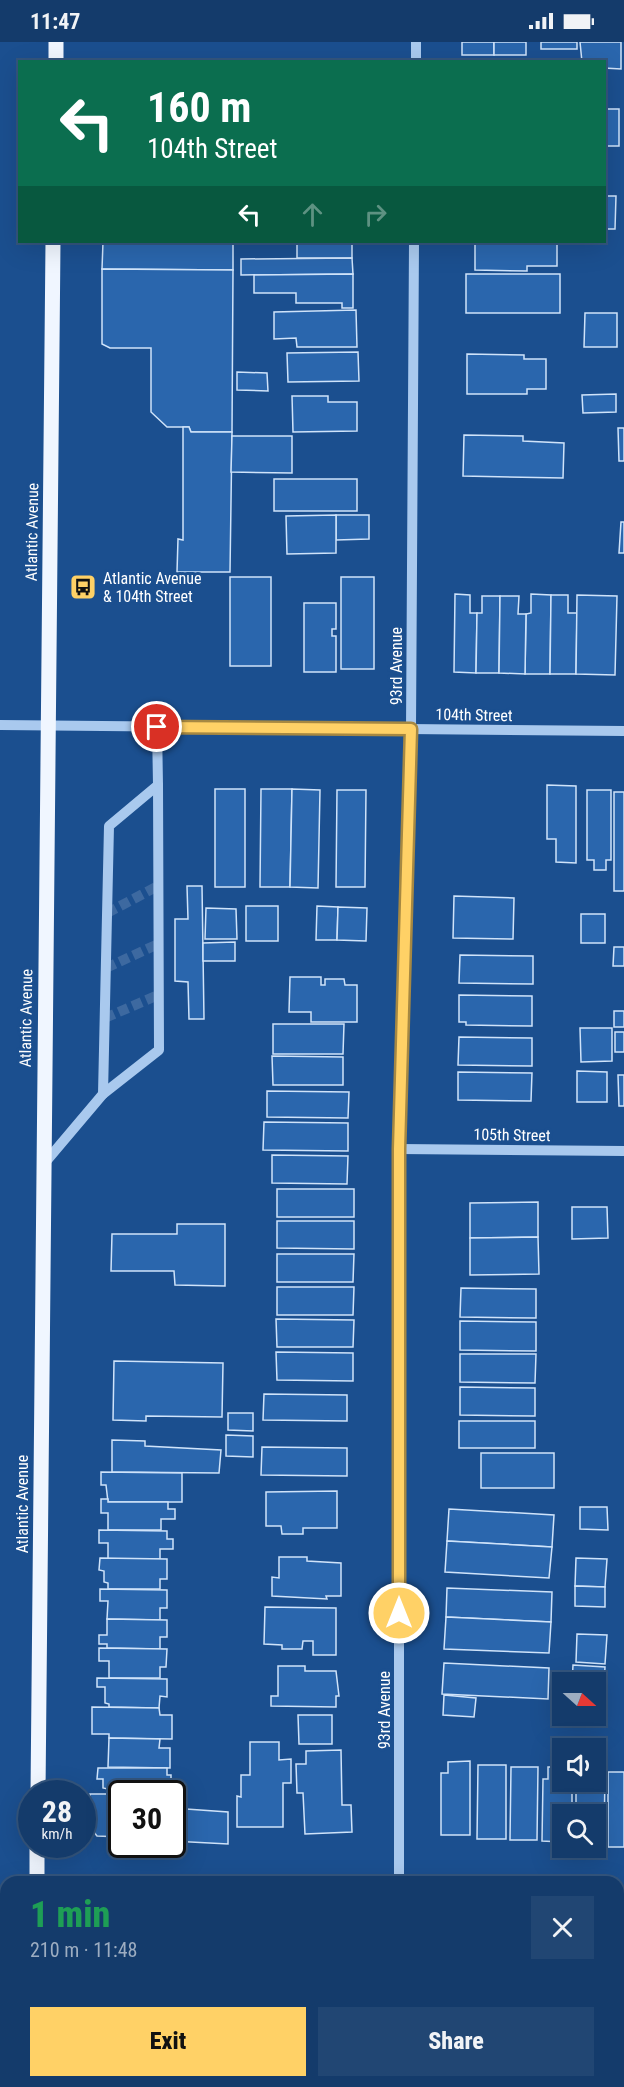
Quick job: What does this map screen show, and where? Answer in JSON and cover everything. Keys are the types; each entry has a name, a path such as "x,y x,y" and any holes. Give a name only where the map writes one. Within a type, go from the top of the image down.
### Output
{"main road":[{"path":"56,42 56,60"},
{"name":"Atlantic Avenue","path":"38,1780 53,243"},
{"path":"37,1858 37,1876"}],"street":[{"path":"416,42 416,60"},
{"name":"93rd Avenue","path":"399,1876 399,1149 411,729 414,243"},
{"name":"104th Street","path":"0,725 624,731"},
{"path":"43,1166 103,1094 159,1050 157,727"},
{"path":"103,1094 109,826 158,785"},
{"name":"105th Street","path":"399,1149 624,1151"}],"building":[{"path":"462,42 494,42 494,55 462,55"},
{"path":"494,42 526,42 526,55 494,55"},
{"path":"541,42 577,42 577,49 541,49"},
{"path":"580,42 621,42 621,69 606,68 606,60 582,60"},
{"path":"606,109 619,109 619,146 606,146"},
{"path":"606,196 616,196 615,229 606,229"},
{"path":"103,243 233,243 233,270 102,269"},
{"path":"297,243 352,243 352,258 297,258"},
{"path":"475,243 557,243 557,266 527,266 527,271 475,270"},
{"path":"352,258 353,274 241,275 241,259"},
{"path":"102,269 233,270 232,432 191,432 189,427 167,427 151,412 151,348 110,348 102,344"},
{"path":"353,274 353,308 342,308 342,303 296,303 296,293 254,293 254,275"},
{"path":"466,274 560,274 560,313 466,313"},
{"path":"356,310 357,347 297,347 296,338 274,339 274,312"},
{"path":"585,313 617,313 617,347 584,347"},
{"path":"358,352 359,381 288,382 287,353"},
{"path":"467,354 524,355 524,359 546,359 546,389 527,389 527,394 467,394"},
{"path":"237,372 267,373 268,391 237,390"},
{"path":"616,394 616,412 583,413 582,395"},
{"path":"292,396 328,396 328,402 357,402 357,431 293,432"},
{"path":"183,427 189,427 191,432 232,432 230,572 177,572 178,539 183,540"},
{"path":"618,428 624,428 624,461 619,461"},
{"path":"464,435 523,436 523,441 564,443 563,478 463,476"},
{"path":"232,436 292,436 292,473 231,472"},
{"path":"274,479 357,479 357,511 274,511"},
{"path":"336,515 369,515 369,539 336,540"},
{"path":"336,515 336,553 287,554 286,516"},
{"path":"621,522 624,522 624,553 619,553"},
{"path":"230,577 271,577 271,666 230,666"},
{"path":"341,577 374,577 374,669 341,669"},
{"path":"455,594 470,595 470,613 477,613 476,673 454,672"},
{"path":"531,594 551,595 550,674 525,674 526,614 531,613"},
{"path":"551,595 568,595 568,613 577,613 576,674 550,674"},
{"path":"577,595 617,596 615,675 576,674"},
{"path":"482,596 500,596 499,673 476,673 477,613 482,613"},
{"path":"500,596 519,596 518,614 526,614 525,674 499,673"},
{"path":"304,603 336,603 336,629 332,629 332,636 336,636 336,672 304,672"},
{"path":"547,785 576,786 576,863 556,862 556,839 547,839"},
{"path":"215,789 245,789 245,887 215,887"},
{"path":"261,789 292,789 290,887 260,887"},
{"path":"292,789 320,790 318,888 290,887"},
{"path":"337,790 366,790 365,887 336,887"},
{"path":"587,790 611,790 611,860 606,860 606,870 594,870 594,860 587,860"},
{"path":"614,792 624,792 624,891 614,891"},
{"path":"187,886 202,886 204,1019 189,1019 188,982 175,981 175,919 188,919"},
{"path":"454,896 514,898 513,939 453,938"},
{"path":"246,906 278,906 278,941 246,941"},
{"path":"317,906 338,907 337,940 316,940"},
{"path":"338,907 367,908 366,941 337,940"},
{"path":"206,908 236,909 237,939 205,939"},
{"path":"581,914 605,914 605,943 581,943"},
{"path":"235,942 235,961 203,961 203,943"},
{"path":"614,947 624,947 624,966 613,966"},
{"path":"460,955 533,956 533,984 459,983"},
{"path":"290,977 321,977 321,985 325,985 325,979 344,979 345,985 357,985 357,1022 311,1022 311,1012 289,1012"},
{"path":"459,995 532,996 532,1026 466,1025 466,1022 459,1022"},
{"path":"614,1011 624,1011 624,1027 614,1027"},
{"path":"273,1024 344,1024 343,1054 273,1054"},
{"path":"580,1028 612,1028 612,1061 581,1062"},
{"path":"615,1032 624,1032 624,1052 615,1052"},
{"path":"459,1037 532,1038 532,1066 458,1065"},
{"path":"272,1056 343,1057 343,1085 273,1085"},
{"path":"577,1071 607,1072 607,1102 577,1102"},
{"path":"458,1072 532,1073 531,1101 458,1100"},
{"path":"618,1075 624,1075 624,1106 619,1106"},
{"path":"267,1091 349,1092 348,1118 267,1117"},
{"path":"264,1122 348,1123 348,1151 263,1150"},
{"path":"272,1155 348,1156 347,1184 272,1183"},
{"path":"277,1189 354,1189 354,1217 277,1217"},
{"path":"538,1202 538,1237 470,1238 470,1203"},
{"path":"572,1207 607,1207 608,1238 572,1239"},
{"path":"277,1221 354,1221 354,1249 277,1248"},
{"path":"177,1224 225,1224 225,1286 175,1285 174,1271 111,1271 112,1234 177,1234"},
{"path":"538,1237 539,1274 470,1275 470,1238"},
{"path":"277,1254 354,1254 353,1282 277,1282"},
{"path":"277,1287 354,1287 353,1315 277,1315"},
{"path":"461,1288 536,1289 536,1318 460,1317"},
{"path":"276,1319 354,1320 353,1347 277,1347"},
{"path":"460,1321 536,1322 536,1351 460,1350"},
{"path":"276,1352 353,1353 353,1381 277,1380"},
{"path":"460,1354 536,1354 535,1383 460,1382"},
{"path":"114,1361 223,1363 222,1417 146,1416 146,1421 113,1420"},
{"path":"460,1387 535,1388 535,1416 460,1415"},
{"path":"264,1394 347,1395 347,1421 263,1420"},
{"path":"228,1413 253,1413 253,1431 228,1430"},
{"path":"459,1421 535,1421 535,1448 459,1448"},
{"path":"226,1435 253,1436 253,1457 226,1456"},
{"path":"112,1440 145,1441 145,1446 221,1450 219,1473 112,1472"},
{"path":"262,1447 347,1448 347,1476 261,1475"},
{"path":"481,1453 554,1453 554,1488 481,1488"},
{"path":"101,1472 182,1473 182,1502 108,1502 106,1485 101,1485"},
{"path":"337,1491 337,1528 303,1528 303,1534 282,1534 281,1526 266,1526 266,1492"},
{"path":"101,1499 108,1499 108,1502 168,1502 168,1509 175,1509 175,1519 161,1519 161,1530 108,1530 108,1513 101,1513"},
{"path":"580,1507 607,1507 608,1530 580,1529"},
{"path":"449,1509 554,1515 552,1547 447,1541"},
{"path":"99,1530 167,1531 167,1539 173,1539 173,1549 160,1549 160,1559 108,1559 108,1543 99,1543"},
{"path":"447,1541 552,1547 549,1578 445,1572"},
{"path":"279,1557 307,1557 307,1561 341,1563 341,1596 326,1596 327,1599 272,1596 272,1577 279,1578"},
{"path":"100,1558 167,1559 167,1579 160,1579 160,1589 108,1589 108,1583 104,1582 104,1571 99,1570"},
{"path":"576,1558 607,1559 605,1587 575,1586"},
{"path":"575,1586 605,1587 605,1607 575,1606"},
{"path":"447,1588 552,1592 551,1622 446,1617"},
{"path":"100,1589 167,1590 167,1608 160,1608 160,1620 107,1619 108,1601 100,1601"},
{"path":"265,1607 336,1608 336,1655 313,1655 313,1641 303,1641 302,1649 282,1649 282,1645 264,1644"},
{"path":"446,1617 551,1622 549,1653 444,1649"},
{"path":"107,1619 167,1620 167,1637 160,1637 160,1649 107,1648 107,1644 99,1644 99,1635 107,1635"},
{"path":"577,1634 607,1635 605,1664 576,1662"},
{"path":"99,1648 167,1649 166,1667 160,1667 160,1678 109,1678 109,1661 99,1661"},
{"path":"444,1663 549,1668 548,1699 442,1694"},
{"path":"573,1665 605,1667 605,1672 573,1672"},
{"path":"278,1666 305,1666 305,1671 336,1671 339,1696 336,1696 336,1707 271,1706 271,1696 278,1696"},
{"path":"97,1678 167,1679 167,1697 160,1696 159,1708 109,1707 109,1704 105,1703 105,1687 97,1687"},
{"path":"444,1695 476,1698 474,1717 443,1715"},
{"path":"92,1707 159,1708 160,1715 172,1715 172,1739 109,1738 109,1734 92,1734"},
{"path":"298,1715 332,1715 332,1744 299,1744"},
{"path":"109,1738 160,1739 159,1748 170,1748 170,1768 108,1767"},
{"path":"250,1742 279,1742 279,1760 291,1759 291,1783 283,1783 283,1827 237,1827 237,1796 241,1797 241,1775 250,1775"},
{"path":"341,1750 342,1805 351,1805 352,1832 305,1834 303,1793 297,1793 296,1764 306,1764 306,1751"},
{"path":"470,1761 470,1835 441,1835 441,1773 448,1773 448,1762"},
{"path":"478,1765 506,1765 506,1839 477,1839"},
{"path":"511,1767 538,1767 537,1840 510,1840"},
{"path":"548,1767 552,1767 552,1792 572,1792 572,1804 552,1804 552,1842 542,1841 543,1779 548,1779"},
{"path":"98,1768 167,1768 167,1775 171,1775 171,1780 108,1780 108,1789 103,1788 103,1779 97,1779"},
{"path":"608,1772 624,1772 624,1847 608,1847"},
{"path":"576,1792 605,1792 605,1804 576,1804"},
{"path":"96,1794 108,1794 108,1836 97,1836"},
{"path":"186,1809 228,1812 228,1844 186,1842"}],"tunnel":[{"path":"107,913 158,886"},
{"path":"106,968 158,944"},
{"path":"105,1018 158,995"}],"place":[{"name":"Atlantic Avenue & 104th Street","path":"83,587"}],"route":[{"path":"157,727 411,729 399,1149 399,1613"}]}
